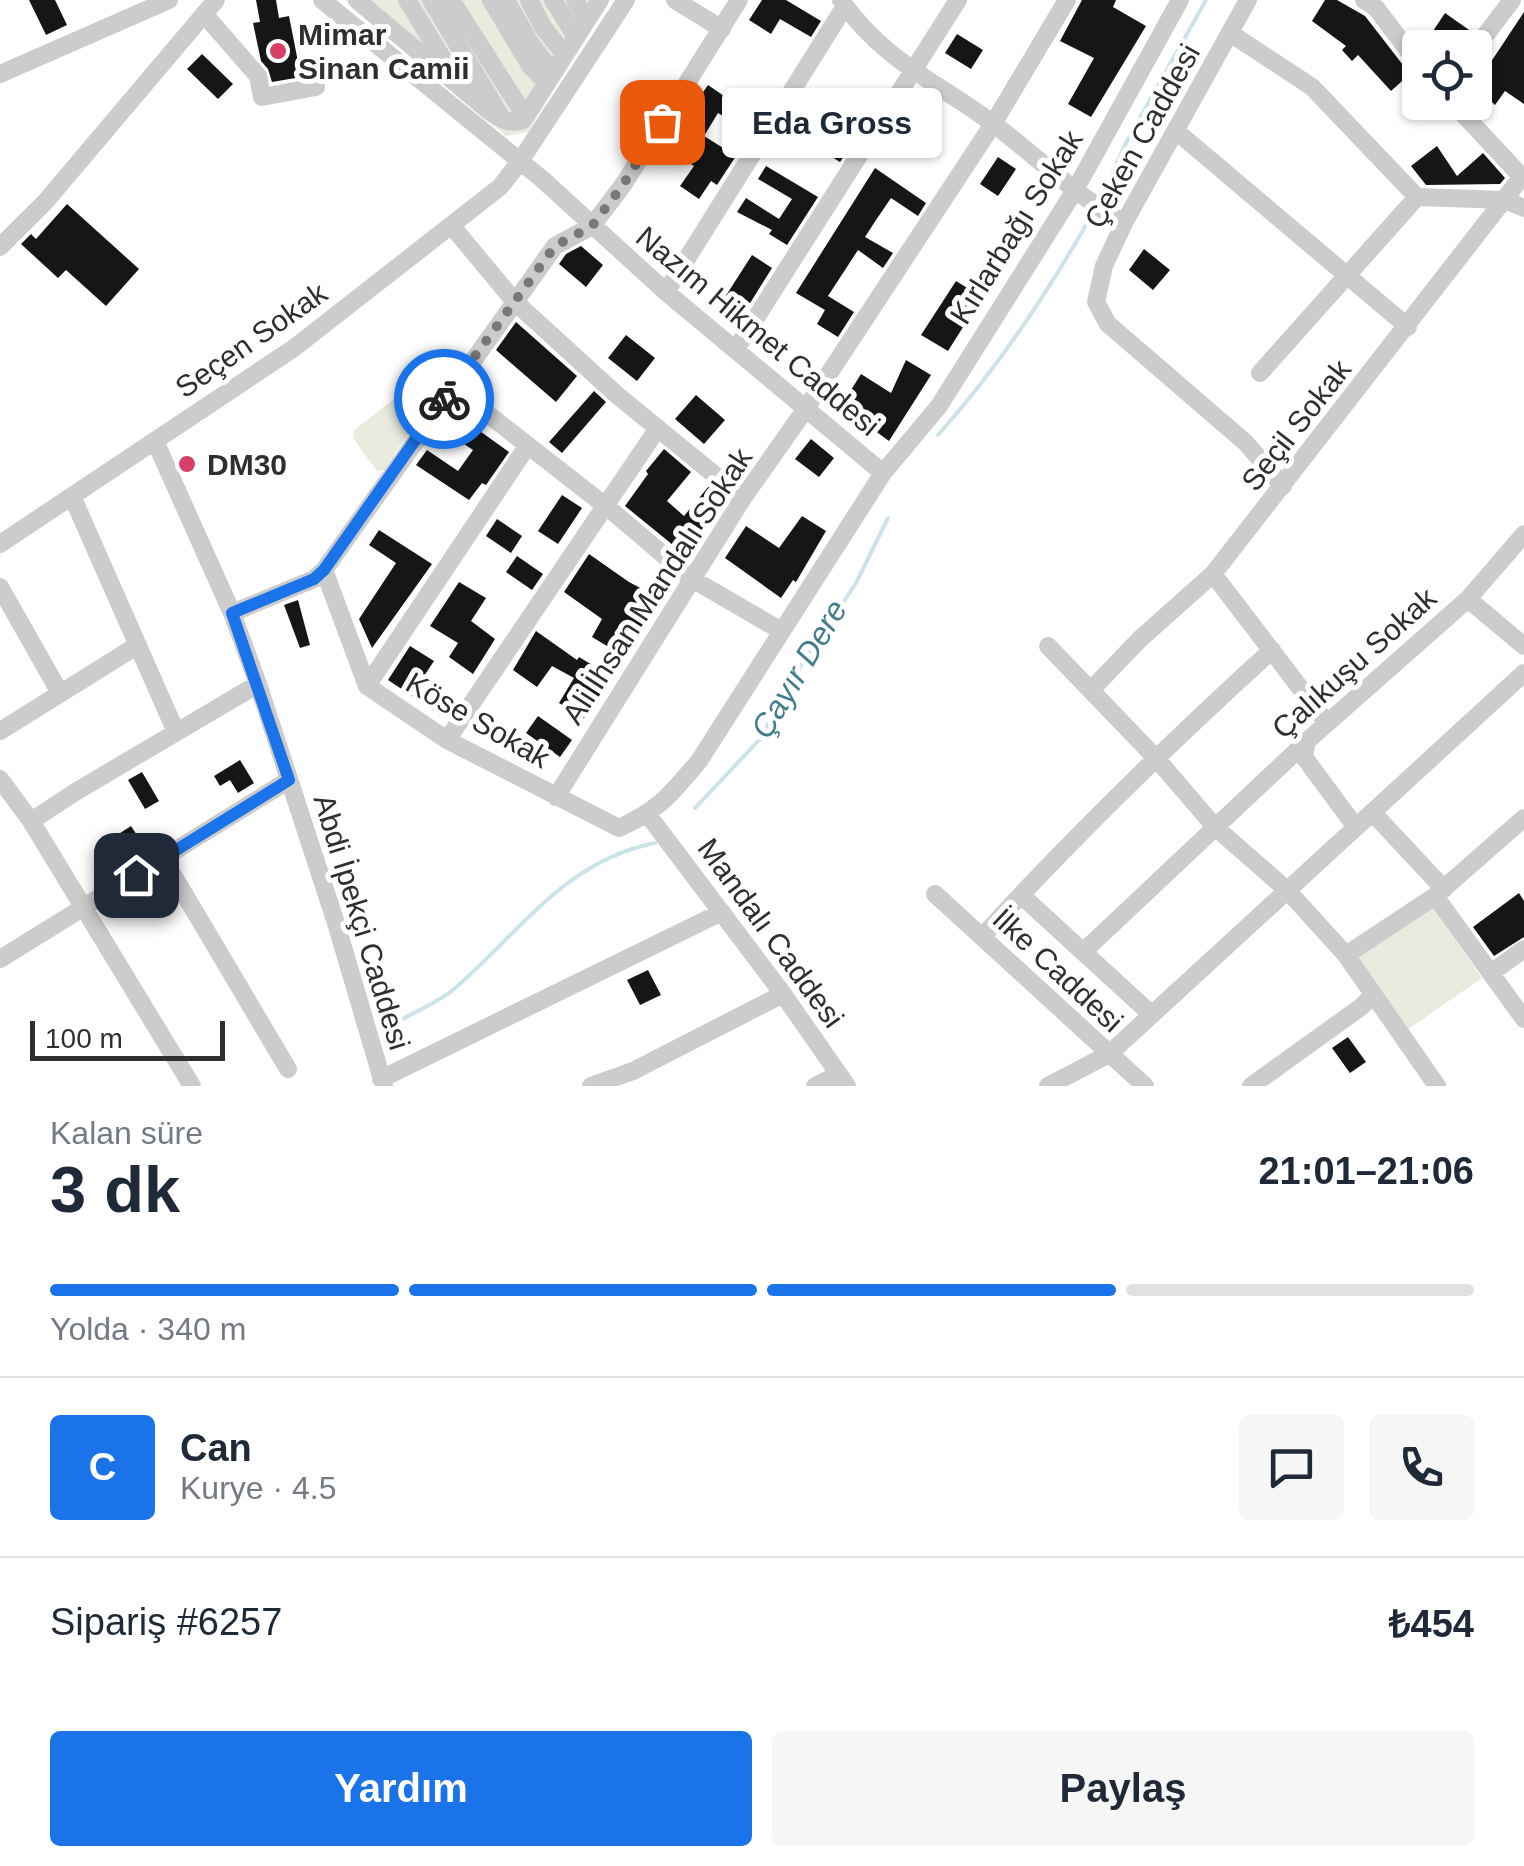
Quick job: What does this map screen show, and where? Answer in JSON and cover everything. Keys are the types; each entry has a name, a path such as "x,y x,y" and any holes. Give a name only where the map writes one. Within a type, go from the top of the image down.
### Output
{"street":[{"path":"0,74 169,0"},
{"name":"Nazım Hikmet Caddesi","path":"322,0 542,179 666,292 883,473"},
{"path":"357,0 461,88 504,120 516,122 526,116 600,0"},
{"path":"408,0 461,88"},
{"path":"431,0 504,120"},
{"path":"451,0 526,116"},
{"path":"491,0 530,67 550,78"},
{"path":"506,0 550,78"},
{"path":"529,0 565,55"},
{"path":"552,0 576,37"},
{"path":"575,0 587,20"},
{"name":"Seçen Sokak","path":"0,544 294,348 500,187 626,0"},
{"path":"675,0 722,29"},
{"path":"232,613 314,579 324,570 555,246 592,226 623,185 740,0"},
{"path":"736,349 958,0"},
{"name":"Ali İhsan Mandalı Sokak","path":"556,797 743,498 808,407 993,124 1067,0"},
{"name":"Kırlarbağı Sokak","path":"648,815 699,761 883,473 939,406 1075,190 1180,0"},
{"name":"Çeken Caddesi","path":"1248,0 1124,224 1104,266 1096,302 1108,324 1246,443 1283,486"},
{"path":"1489,30 1512,0"},
{"path":"666,292 843,3 880,47 913,73 993,124 1124,224"},
{"path":"1374,3 1402,41"},
{"path":"0,246 46,200 210,7 258,76 262,97 316,87"},
{"path":"1230,33 1312,87 1417,197 1505,200 1524,208"},
{"path":"1469,120 1523,176"},
{"path":"1176,130 1408,326"},
{"name":"Seçil Sokak","path":"1091,690 1140,639 1214,574 1523,176"},
{"path":"1260,373 1417,197"},
{"path":"451,225 514,302 743,498"},
{"path":"453,387 692,579 780,630"},
{"path":"447,740 658,428"},
{"name":"Abdi İpekçi Caddesi","path":"155,440 232,613 258,684 336,924 377,1081"},
{"path":"367,686 528,446"},
{"path":"72,496 176,732"},
{"name":"Çalıkuşu Sokak","path":"1083,952 1306,741 1468,599 1524,534"},
{"name":"Köse Sokak","path":"324,570 367,686 447,740 619,828 648,815"},
{"path":"1214,574 1327,723"},
{"path":"0,587 60,693"},
{"path":"1468,599 1524,646"},
{"path":"0,731 138,645"},
{"path":"1048,646 1155,757 1215,827 1286,890 1346,955 1432,1084"},
{"path":"982,937 1155,757 1272,650"},
{"path":"1048,1086 1109,1054 1524,673"},
{"path":"31,821 258,684"},
{"path":"1306,741 1304,757 1311,770 1356,826"},
{"path":"0,779 31,821 192,1086"},
{"path":"0,959 289,780"},
{"path":"1372,812 1440,892 1524,1019"},
{"name":"Mandalı Caddesi","path":"648,815 784,994 843,1080"},
{"path":"1346,955 1440,892 1524,818"},
{"path":"163,858 288,1069"},
{"name":"İlke Caddesi","path":"935,894 1145,1086"},
{"path":"1020,895 1152,1015"},
{"path":"377,1081 722,912"},
{"path":"1492,973 1524,949"},
{"path":"591,1086 633,1071 784,994"},
{"path":"1251,1086 1374,994"},
{"path":"815,1086 843,1080"}],"shaded area":[{"path":"344,0 610,0 528,132 506,136"},
{"path":"457,350 461,355 384,470 377,471 353,438 354,430"},
{"path":"1431,906 1482,978 1407,1030 1356,958"}],"building":[{"path":"29,0 55,0 67,25 46,35"},
{"name":"Mimar Sinan Camii","path":"256,0 276,0 279,18 289,16 301,77 272,82 261,61 253,23 260,22"},
{"path":"762,0 786,0 821,21 811,37 780,19 771,34 749,20"},
{"path":"1082,0 1116,0 1113,7 1146,26 1091,117 1068,104 1094,58 1060,41"},
{"path":"1325,0 1337,0 1365,16 1402,64 1402,81 1391,91 1358,55 1352,61 1342,50 1346,46 1312,21"},
{"path":"1524,12 1524,104 1505,91 1495,105 1492,102 1492,60"},
{"path":"1445,13 1469,30 1434,30"},
{"path":"957,34 983,50 971,69 945,53"},
{"path":"202,54 233,84 218,99 187,69"},
{"path":"708,85 759,120 751,133 718,113 704,136 736,156 717,185 711,181 699,199 680,186 694,166 662,147 682,120 689,124"},
{"path":"811,92 835,108 819,132 850,147 840,162 790,131"},
{"path":"1437,146 1457,176 1483,153 1505,178 1500,184 1426,185 1411,166"},
{"path":"998,157 1016,169 998,196 980,184"},
{"path":"766,166 818,197 787,245 769,234 772,230 737,212 746,198 779,219 792,199 758,179"},
{"path":"875,168 926,203 918,216 891,198 876,220 865,237 893,253 883,268 858,250 828,296 854,312 838,337 817,324 825,310 796,293"},
{"path":"67,204 139,269 106,306 66,270 58,278 21,244 31,234 36,239"},
{"path":"581,246 603,265 586,287 559,264 566,254"},
{"path":"1144,249 1170,270 1153,290 1129,270"},
{"path":"752,255 772,268 737,324 716,311"},
{"path":"956,281 982,297 948,351 921,335"},
{"path":"516,322 577,376 556,402 496,350"},
{"path":"626,335 655,358 637,381 608,358"},
{"path":"906,360 931,375 889,441 841,406 861,374 891,393"},
{"path":"594,391 606,402 562,453 549,442"},
{"path":"696,395 725,420 704,444 675,419"},
{"path":"459,407 480,424 477,429 509,452 486,485 482,483 469,500 416,465 427,450 458,471 473,450 443,430"},
{"path":"811,439 834,458 819,477 795,459"},
{"path":"664,449 691,472 667,501 684,516 709,486 724,499 684,554 625,506"},
{"path":"562,495 582,508 558,544 538,531"},
{"path":"802,516 826,531 796,582 793,580 781,598 725,558 746,526 779,548"},
{"path":"497,519 522,536 511,553 486,536"},
{"path":"379,530 432,564 372,648 359,619 396,563 369,545"},
{"path":"589,554 663,600 622,655 592,637 602,619 564,592"},
{"path":"517,556 543,574 532,590 506,572"},
{"path":"459,582 486,598 471,621 495,639 473,674 449,657 458,643 430,626"},
{"path":"298,600 310,645 300,648 284,605"},
{"path":"536,631 577,660 579,657 612,677 584,718 559,703 574,678 552,666 537,687 513,670"},
{"path":"410,646 434,661 422,679 455,699 444,717 388,680"},
{"path":"538,716 572,740 560,757 526,733"},
{"path":"240,760 254,783 238,793 230,780 220,786 214,776"},
{"path":"142,772 159,801 145,809 128,780"},
{"path":"131,826 148,852 111,876 94,850"},
{"path":"1519,893 1524,901 1524,937 1494,956 1473,927"},
{"path":"648,970 661,995 640,1005 627,980"},
{"path":"1348,1037 1366,1062 1350,1073 1332,1048"}],"waterway":[{"path":"1100,199 1127,141 1206,0"},
{"name":"Çayır Dere","path":"938,435 1022,328 1094,211"},
{"name":"Çayır Dere","path":"695,808 760,739 802,664 856,583 888,518"},
{"name":"Çayır Dere","path":"396,1036 401,1020 454,989 569,882 623,852 655,843"}],"way so far":[{"path":"444,399 555,246 592,226 662,122"}],"place":[{"name":"Mimar Sinan Camii","path":"278,51"},
{"name":"Eda Gross","path":"662,122"},
{"name":"DM30","path":"187,464"}],"route":[{"path":"136,875 289,780 232,613 314,579 324,570 444,399"}]}
